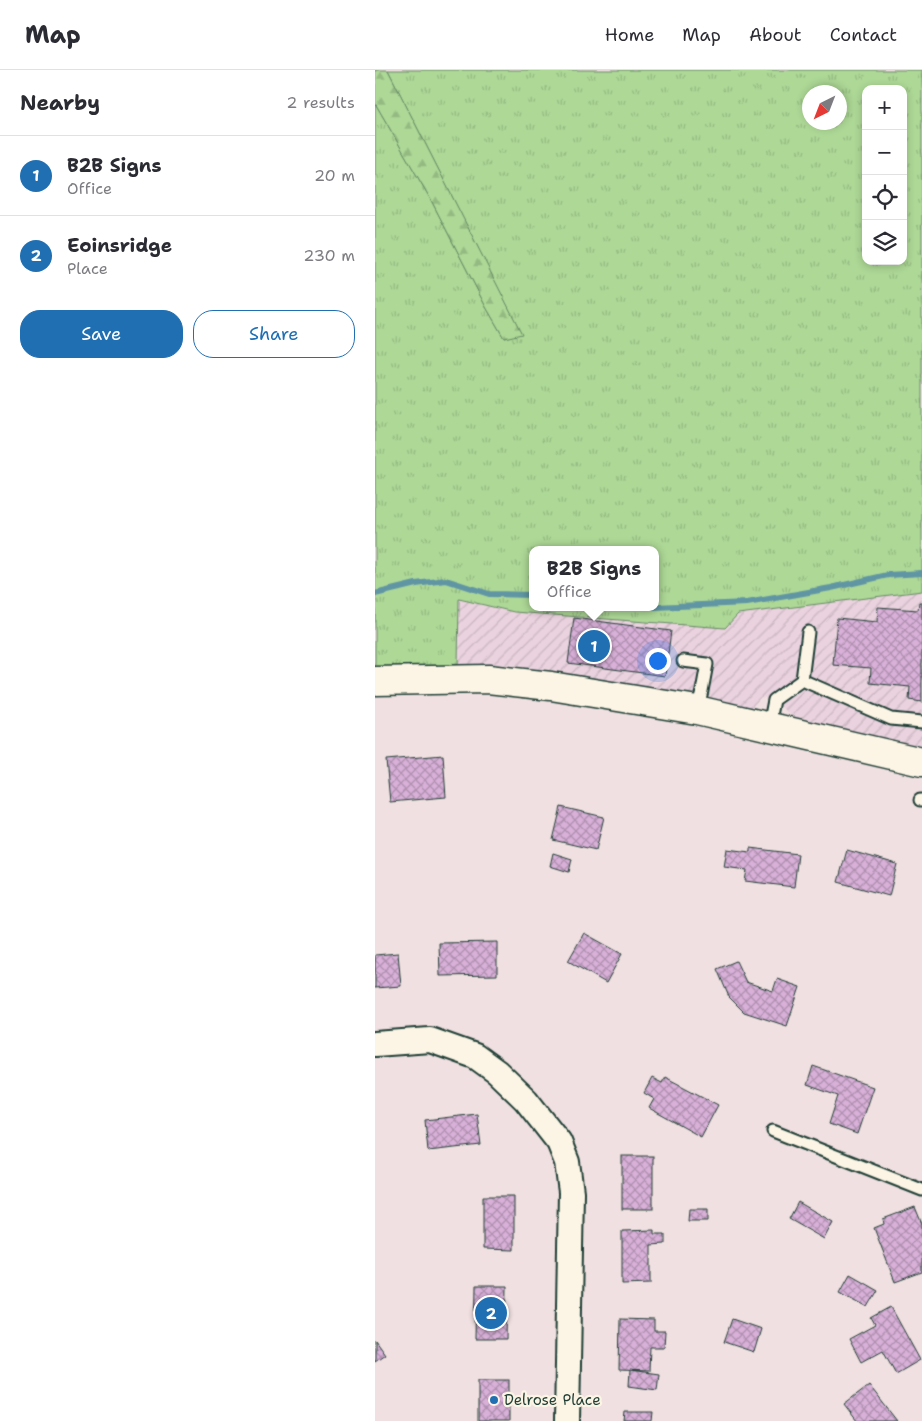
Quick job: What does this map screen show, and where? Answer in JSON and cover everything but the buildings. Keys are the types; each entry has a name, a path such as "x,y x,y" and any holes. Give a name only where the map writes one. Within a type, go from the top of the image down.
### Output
{"street":[{"path":"375,680 488,679 551,686 697,710 922,762"},
{"path":"375,1044 431,1040 475,1056 497,1072 525,1100 559,1142 567,1162 571,1192 567,1421"}],"lane":[{"path":"769,726 774,700 802,680 808,632"},
{"path":"683,661 707,664 697,710"},
{"path":"802,680 891,719 922,722"},
{"path":"773,1131 922,1190"}],"shaded area":[{"path":"922,591 922,748 793,717 774,700 761,697 750,709 687,694 502,664 453,666 458,599 514,612 738,614"}],"green space":[{"path":"375,70 388,70 522,334 504,338 486,307 431,200 375,103"},
{"path":"388,70 922,70 922,591 738,614 725,628 514,612 459,599 458,666 375,669 375,103 431,200 504,338 521,333"}],"waterway":[{"path":"659,607 747,603 831,588 888,575 922,573"},
{"path":"375,594 416,584 446,580 489,594 529,595"}],"place":[{"name":"B2B Signs","path":"594,646"},
{"name":"Eoinsridge","path":"491,1313"},
{"name":"Delrose Place","path":"494,1400"}]}
